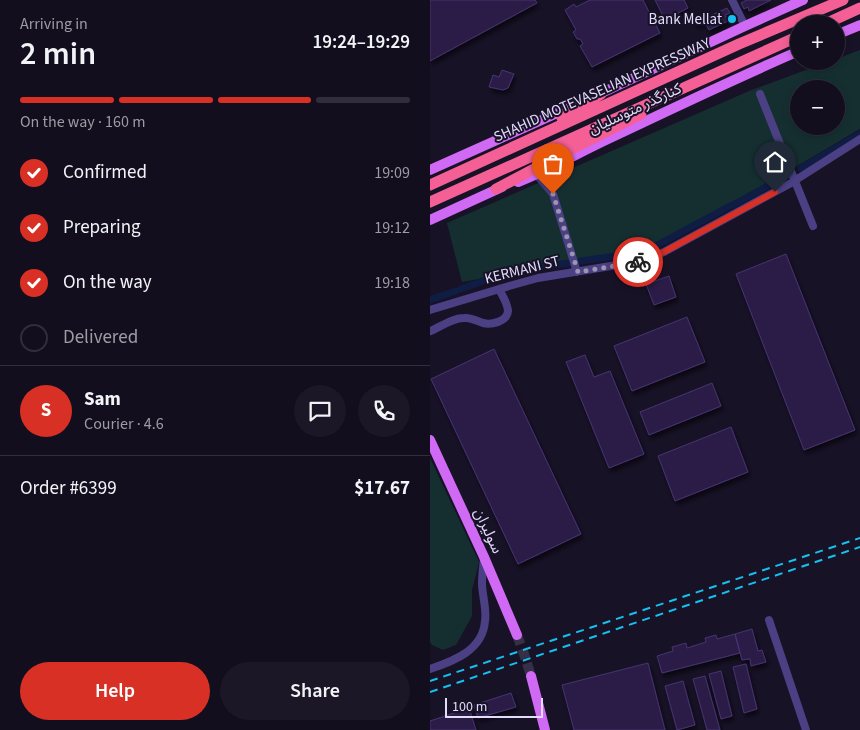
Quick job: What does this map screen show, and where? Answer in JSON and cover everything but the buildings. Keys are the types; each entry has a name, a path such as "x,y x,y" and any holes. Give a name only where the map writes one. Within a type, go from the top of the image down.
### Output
{"highway":[{"name":"SHAHID MOTEVASELIAN EXPRESSWAY","path":"430,184 738,44 843,0"},
{"path":"845,15 860,8"},
{"name":"SHAHID MOTEVASELIAN EXPRESSWAY","path":"430,202 790,40"},
{"path":"496,189 650,110 683,88"},
{"path":"521,143 601,94"}],"main road":[{"name":"کنارگذر متوسلیان","path":"430,170 601,94 803,0"},
{"path":"845,31 860,25"},
{"name":"کنارگذر متوسلیان","path":"430,220 496,189 537,175 581,151 790,55"},
{"name":"سولیران","path":"430,440 484,557 517,635"},
{"path":"531,676 545,730"}],"street":[{"path":"732,0 745,26"},
{"path":"760,94 813,226"},
{"name":"KERMANI ST","path":"430,310 538,278 641,261 658,255 795,181 860,139"},
{"path":"537,175 553,194 578,272"},
{"path":"432,331 464,318 471,318 492,325 501,320 508,311 499,289"},
{"path":"430,668 464,655 481,638 486,622 482,582 484,557"},
{"path":"769,620 806,730"}],"green space":[{"path":"860,50 860,129 792,169 649,248 462,282 447,223 749,91 806,70 845,70 845,56"},
{"path":"430,458 479,562 472,590 472,616 456,645 443,650 432,645 430,642"}],"waterway":[{"path":"801,168 860,134"},
{"path":"733,205 792,173"},
{"path":"581,261 643,252 730,206"},
{"path":"461,289 513,270 570,263"},
{"path":"430,300 456,291"}],"tunnel":[{"path":"517,635 531,676"}],"railway":[{"path":"430,681 860,538"},
{"path":"430,692 860,547"}],"way so far":[{"path":"553,194 578,272 638,262"}],"place":[{"name":"Bank Mellat","path":"732,19"}],"route":[{"path":"638,262 664,252 775,192"}]}
